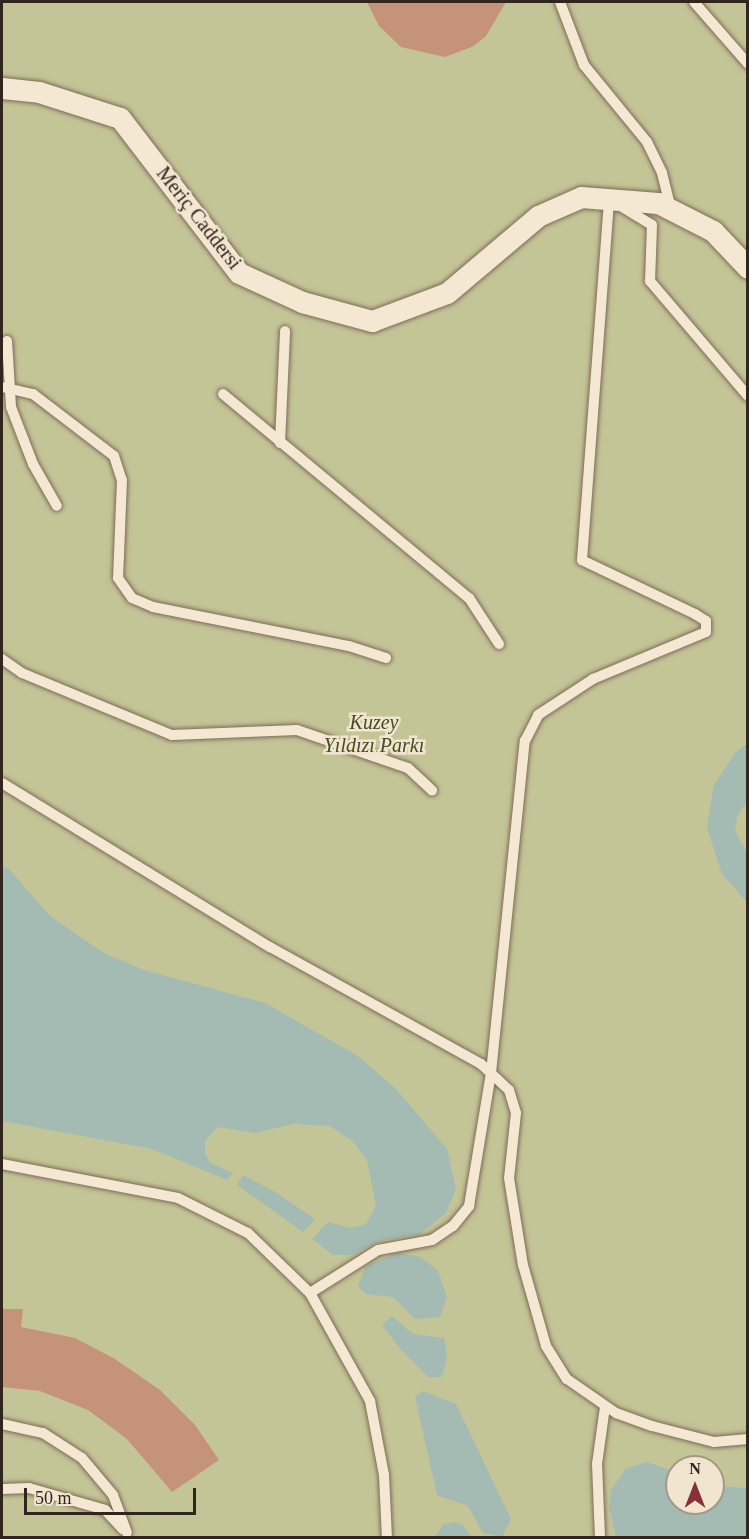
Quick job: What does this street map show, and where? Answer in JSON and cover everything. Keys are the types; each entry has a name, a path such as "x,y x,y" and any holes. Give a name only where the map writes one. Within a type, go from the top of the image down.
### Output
{"street":[{"name":"Meriç Caddersi","path":"2,88 39,92 120,118 239,273 302,302 372,321 447,293 538,216 581,197 658,203 713,231 747,268"}],"lane":[{"path":"560,2 584,65 647,142 662,173 671,209"},
{"path":"694,2 747,64"},
{"path":"310,1293 378,1250 432,1240 453,1226 469,1206 477,1175 491,1073 525,741 538,715 593,679 706,632 706,621 695,614 582,560 609,199 652,225 650,281 747,396"},
{"path":"279,442 285,331"},
{"path":"7,341 4,387 33,464 57,506"},
{"path":"4,387 33,394 114,456 122,480 118,578 132,598 153,607 349,646 386,658"},
{"path":"223,394 469,598 499,644"},
{"path":"2,658 22,673 172,735 297,730 408,768 432,790"},
{"path":"2,783 270,947 491,1073 509,1090 516,1113 509,1179 523,1265 546,1347 567,1379 605,1407 652,1426 714,1442 747,1439"},
{"path":"2,1164 178,1198 248,1233 310,1293 370,1401 384,1475 387,1538"},
{"path":"600,1538 597,1464 605,1407"},
{"path":"2,1424 43,1433 82,1458 113,1495 129,1535"},
{"path":"2,1489 29,1488 105,1510 129,1535"}],"green space":[{"name":"Kuzey Yıldızı Parkı","path":"2,2 747,2 747,1537 2,1538"}],"shaded area":[{"path":"747,744 747,801 737,817 735,830 747,853 747,902 722,874 707,828 714,785 735,753"},
{"path":"2,867 8,868 50,916 104,953 144,970 265,1003 358,1056 397,1090 447,1149 456,1189 446,1213 420,1234 379,1241 353,1255 333,1255 312,1239 328,1222 350,1228 366,1224 376,1206 367,1160 352,1141 330,1126 293,1124 255,1133 218,1127 205,1141 205,1154 211,1163 233,1173 227,1180 152,1149 2,1121"},
{"path":"243,1175 274,1191 315,1219 303,1232 237,1185"},
{"path":"397,1253 421,1257 438,1271 447,1297 440,1317 415,1319 393,1297 366,1294 358,1286 366,1266"},
{"path":"392,1316 413,1334 444,1338 447,1357 442,1377 428,1377 398,1346 382,1325"},
{"path":"423,1391 456,1404 511,1519 502,1537 483,1533 468,1506 437,1495 415,1397"},
{"path":"646,1462 665,1468 665,1515 725,1515 725,1487 747,1488 747,1537 616,1537 609,1508 611,1490 626,1469"},
{"path":"453,1522 464,1526 471,1537 435,1537 443,1525"}],"building":[{"path":"367,2 506,2 486,36 474,46 445,57 401,47 379,26"},
{"path":"2,1309 23,1309 21,1327 75,1338 115,1359 160,1390 195,1425 219,1460 172,1492 127,1439 88,1410 40,1391 2,1387"}]}
